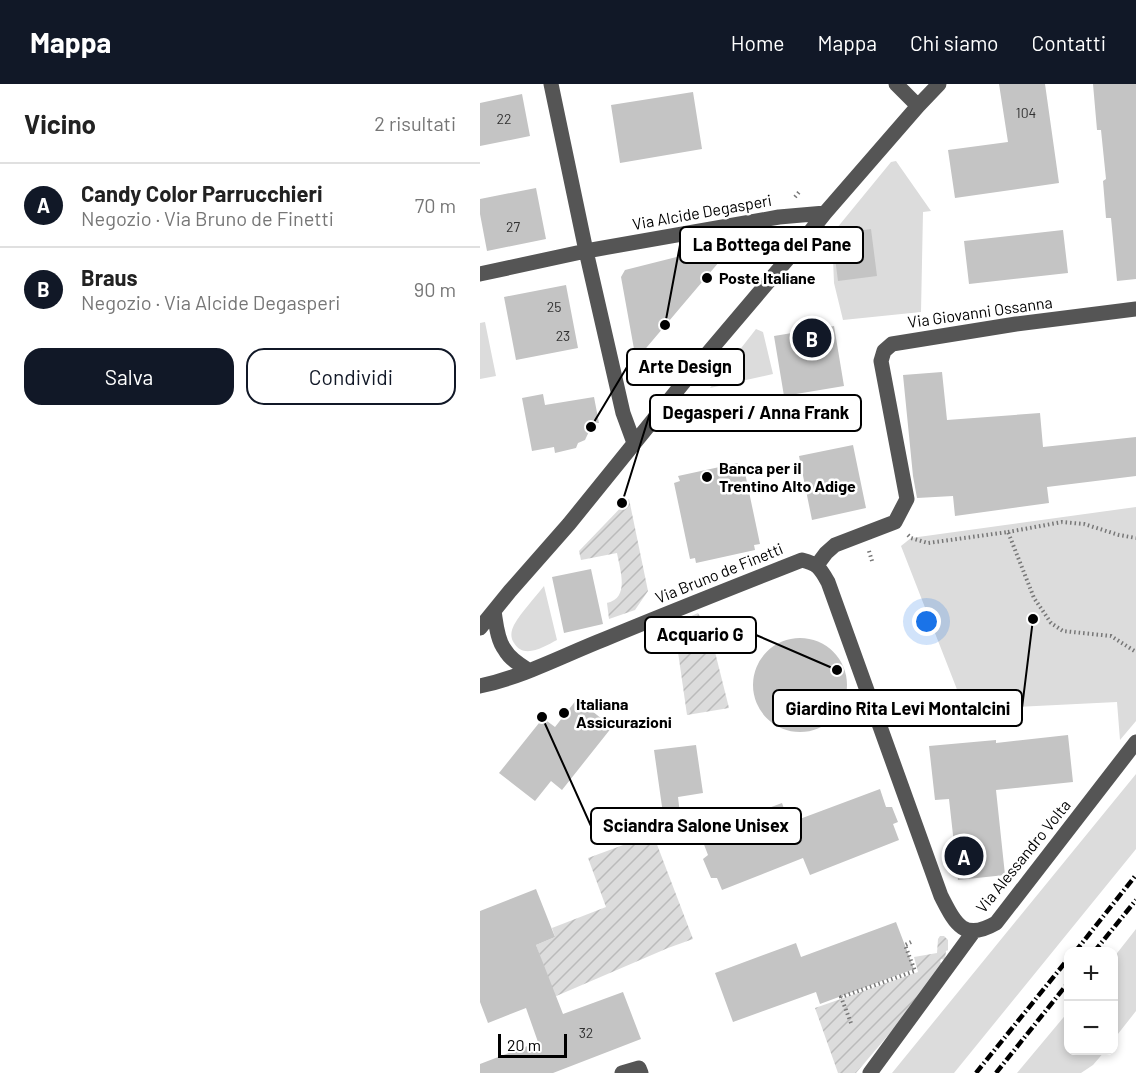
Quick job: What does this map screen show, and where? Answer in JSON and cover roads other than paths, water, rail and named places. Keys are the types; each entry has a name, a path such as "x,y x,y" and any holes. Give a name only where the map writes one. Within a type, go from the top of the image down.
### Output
{"street":[{"path":"551,84 623,413 634,443"},
{"path":"896,84 918,106"},
{"path":"480,628 825,213 939,84"},
{"name":"Via Alcide Degasperi","path":"480,274 586,251 779,217 825,213"},
{"name":"Via Giovanni Ossanna","path":"817,565 836,545 895,522 907,499 881,361 884,351 892,344 1016,324 1136,309"},
{"name":"Via Bruno de Finetti","path":"480,686 528,670 802,560 817,565"},
{"path":"817,565 828,582 941,896 954,921 962,928 974,931"},
{"path":"494,611 504,650 528,670"},
{"name":"Via Alessandro Volta","path":"870,1073 974,931 984,930 996,923 1135,744"},
{"path":"622,1073 639,1068 641,1073"}],"railway":[{"path":"1079,947 1136,875"},
{"path":"1098,947 1136,900"},
{"path":"976,1073 1064,964"},
{"path":"996,1073 1064,988"}],"place":[{"name":"Poste Italiane","path":"707,278"},
{"name":"La Bottega del Pane","path":"665,325"},
{"name":"Braus","path":"812,338"},
{"name":"Arte Design","path":"591,427"},
{"name":"Banca per il Trentino Alto Adige","path":"707,477"},
{"name":"Degasperi / Anna Frank","path":"622,503"},
{"name":"Giardino Rita Levi Montalcini","path":"1033,619"},
{"name":"Acquario G","path":"837,670"},
{"name":"Italiana Assicurazioni","path":"564,713"},
{"name":"Sciandra Salone Unisex","path":"542,717"},
{"name":"Candy Color Parrucchieri","path":"964,856"}]}
